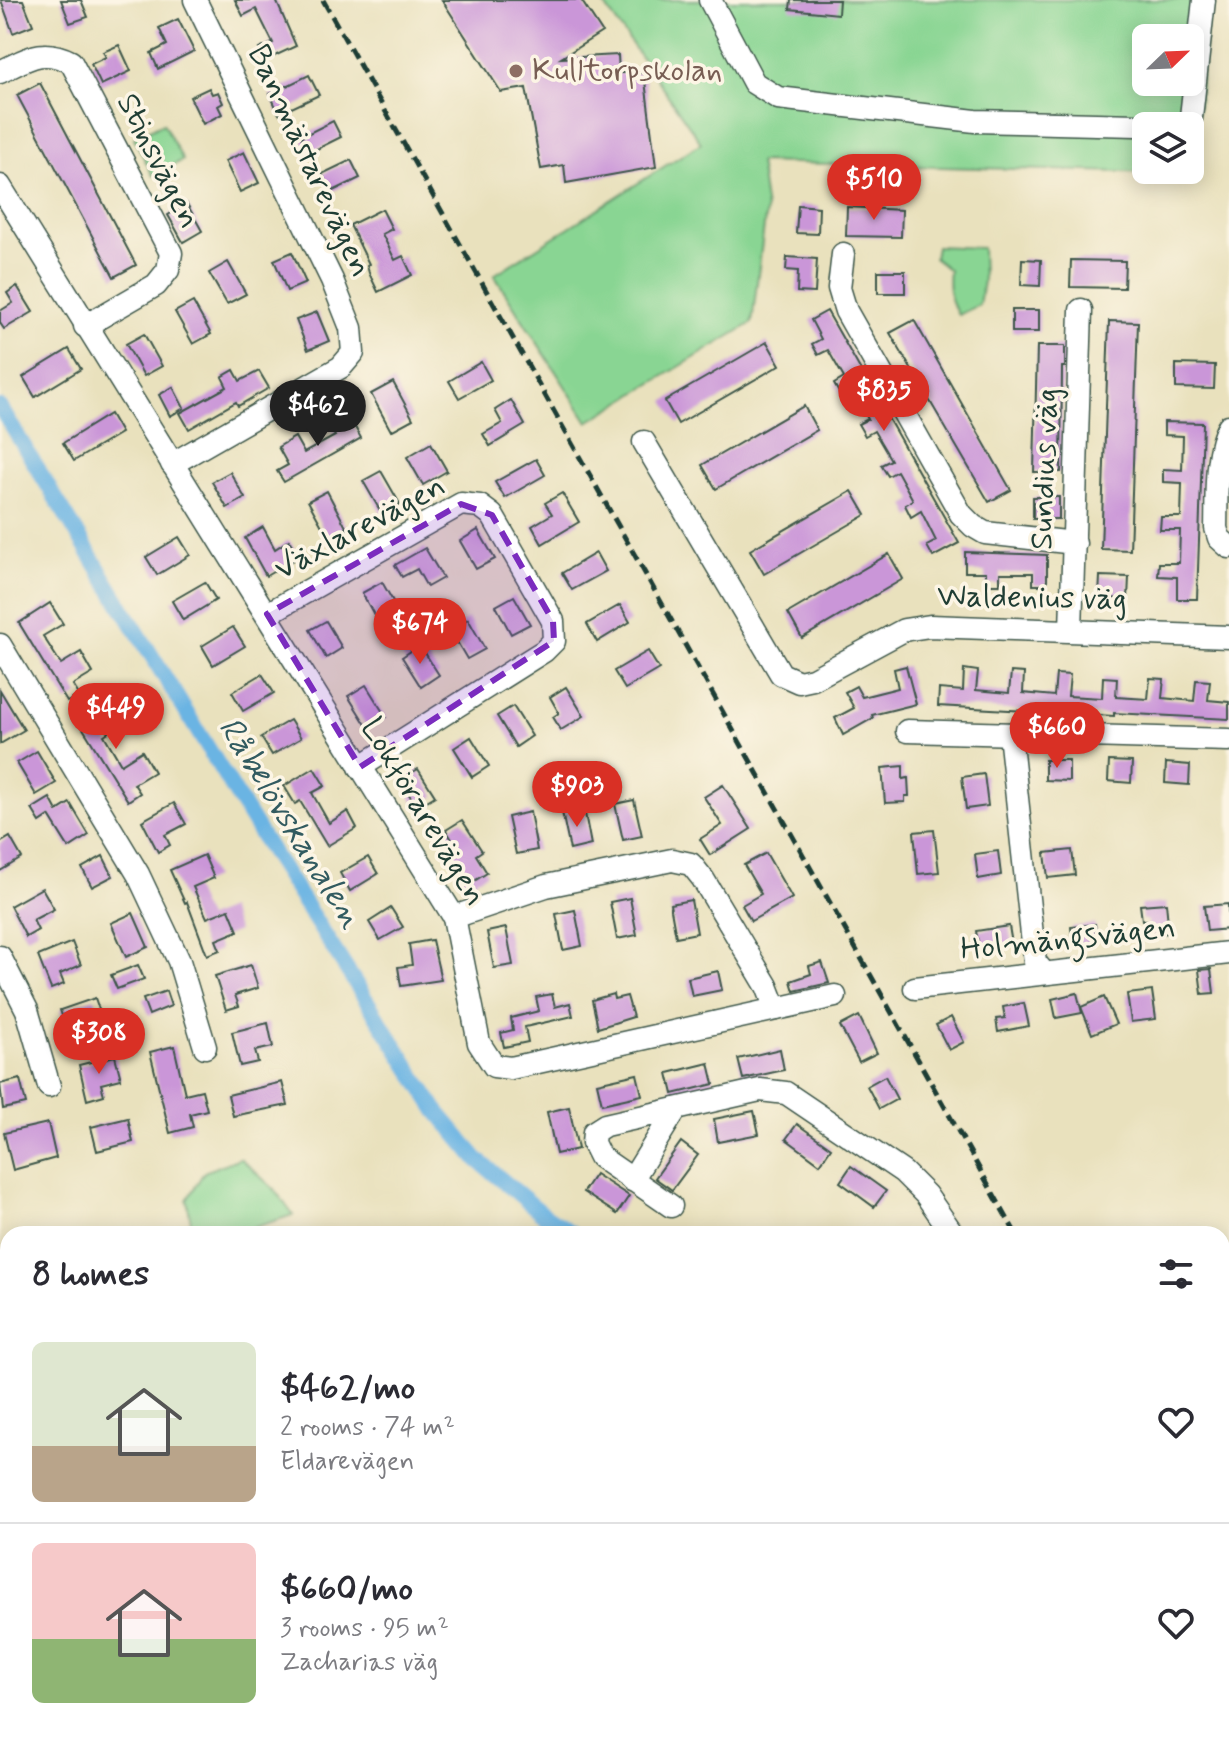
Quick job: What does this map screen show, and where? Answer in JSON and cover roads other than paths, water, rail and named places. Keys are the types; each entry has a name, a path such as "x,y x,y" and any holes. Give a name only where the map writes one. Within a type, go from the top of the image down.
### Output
{"street":[{"name":"Banmästarevägen","path":"172,464 341,367 353,353 351,328 332,280 195,0"},
{"path":"710,0 754,83 778,98 975,121 1132,125"},
{"path":"1192,112 1204,0"},
{"name":"Stinsvägen","path":"0,72 40,53 56,55 71,62 171,253 168,270 156,285 85,326"},
{"name":"Lokförarevägen","path":"0,186 454,917 479,1043 494,1066 511,1068 835,996"},
{"path":"843,254 839,288 846,311 961,514 985,533 1006,538 1075,543"},
{"name":"Sundius väg","path":"1071,630 1081,310"},
{"path":"1229,426 1223,435 1220,451 1216,528 1219,538 1229,547"},
{"name":"Waldenius väg","path":"644,442 781,674 799,682 813,679 904,630 930,626 1229,637"},
{"name":"Växlarevägen","path":"267,614 461,504 480,506 492,515 553,621 554,641 544,651 360,767"},
{"path":"0,645 138,874 179,961 205,1047"},
{"path":"907,731 1229,740"},
{"path":"1010,734 1035,962 1044,973"},
{"path":"454,917 546,886 672,860 691,864 767,986 776,1009"},
{"name":"Holmängsvägen","path":"915,988 1229,953"},
{"path":"0,957 27,1010 49,1086"},
{"path":"671,1206 600,1157 593,1143 594,1132 605,1125 760,1090 786,1093 903,1172 926,1195 942,1226"},
{"path":"632,1180 676,1109"}],"waterway":[{"name":"Råbelövskanalen","path":"0,407 266,843 437,1111 478,1160 561,1226"}],"railway":[{"path":"323,0 1012,1226"}],"place":[{"name":"Kulltorpskolan","path":"516,71"}]}
